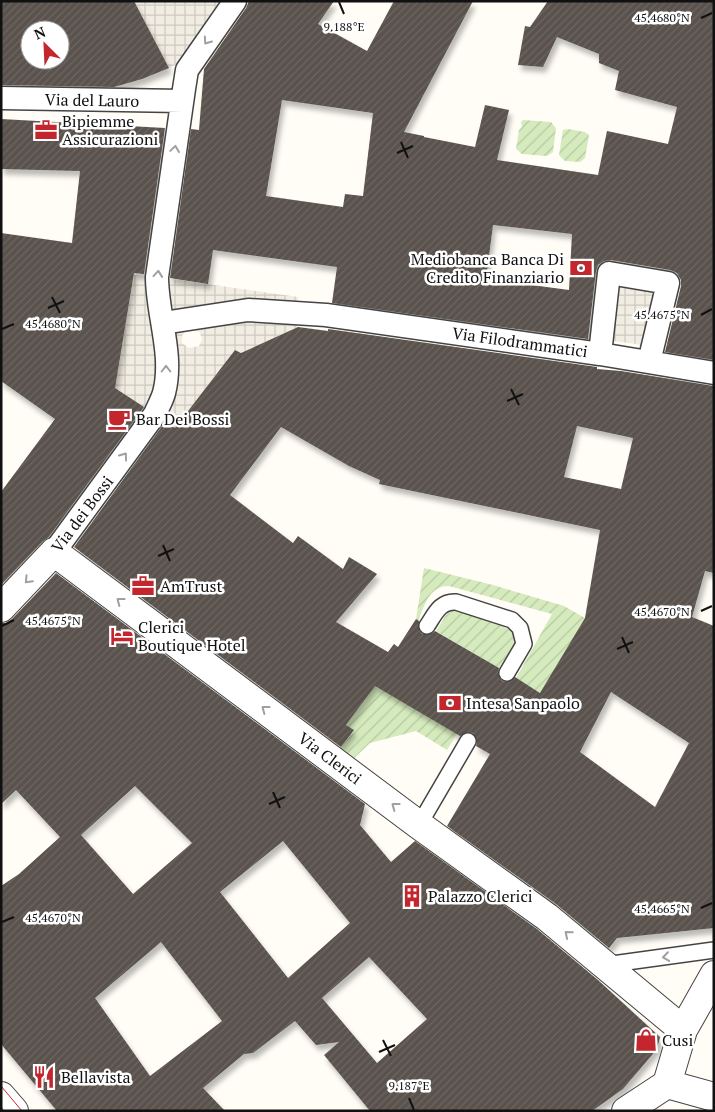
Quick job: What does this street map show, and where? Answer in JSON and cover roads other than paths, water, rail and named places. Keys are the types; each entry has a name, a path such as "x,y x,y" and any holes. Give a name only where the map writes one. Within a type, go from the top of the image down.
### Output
{"street":[{"name":"Via dei Bossi","path":"1,608 54,552 155,414 164,393 167,372 157,277 182,101 188,70 235,1"},
{"name":"Via del Lauro","path":"1,98 182,101"},
{"path":"600,354 609,273 668,283 649,362"},
{"name":"Via Filodrammatici","path":"163,323 248,310 326,315 600,354 714,373"},
{"name":"Via Clerici","path":"54,552 420,825 547,917 683,1030"},
{"path":"626,1111 667,1084 683,1030 714,975"},
{"path":"667,1084 714,1097"},
{"path":"1,1096 14,1111"}],"lane":[{"path":"427,626 438,609 451,602 512,620 520,628 524,644 507,673"},
{"path":"420,825 468,741"},
{"path":"605,965 714,950"}],"tram line":[{"path":"1,1086 22,1111"},
{"path":"1,1107 4,1111"}],"place":[{"name":"Bipiemme Assicurazioni","path":"46,130"},
{"name":"Mediobanca Banca Di Credito Finanziario","path":"581,268"},
{"name":"Bar Dei Bossi","path":"119,419"},
{"name":"AmTrust","path":"143,586"},
{"name":"Clerici Boutique Hotel","path":"122,636"},
{"name":"Intesa Sanpaolo","path":"450,703"},
{"name":"Palazzo Clerici","path":"412,896"},
{"name":"Cusi","path":"646,1040"},
{"name":"Bellavista","path":"44,1077"}]}
